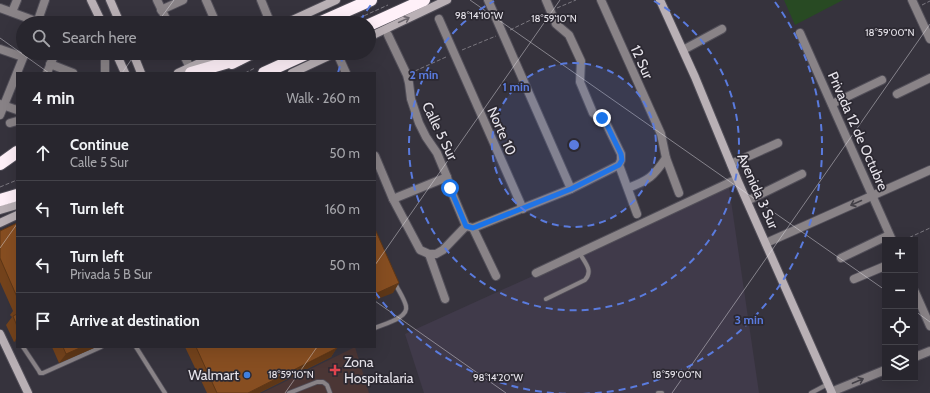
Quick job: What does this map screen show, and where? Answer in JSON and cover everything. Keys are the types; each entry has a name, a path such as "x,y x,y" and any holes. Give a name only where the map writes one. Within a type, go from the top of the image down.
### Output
{"highway":[{"path":"335,16 371,0"},
{"path":"376,22 424,0"},
{"path":"190,70 235,60"},
{"path":"215,72 237,60"},
{"path":"266,72 293,60"},
{"path":"0,164 16,152"},
{"path":"0,168 16,161"},
{"path":"0,200 16,195"}],"street":[{"path":"12,12 17,0"},
{"path":"40,16 45,0"},
{"path":"91,0 99,16"},
{"path":"110,0 117,16"},
{"path":"157,0 164,16"},
{"path":"161,10 184,0"},
{"path":"206,0 213,16"},
{"path":"261,0 268,16"},
{"path":"298,16 320,3 336,0"},
{"path":"376,34 447,0"},
{"path":"488,0 571,189"},
{"path":"376,158 393,199 420,250 429,254 436,254 442,250 469,227 523,209 571,189 619,165 622,160 621,154 605,121 593,113 580,82 581,61 569,35 556,24 546,0"},
{"name":"12 Sur","path":"601,0 661,134 666,158 679,193"},
{"name":"Avenida 3 Sur","path":"660,0 831,393"},
{"path":"912,0 930,39"},
{"path":"0,8 21,16"},
{"name":"Norte 10","path":"439,19 453,54 523,209"},
{"path":"683,50 722,29"},
{"name":"Privada 12 de Octubre","path":"800,33 891,237"},
{"name":"Calle 5 Sur","path":"388,35 407,75 411,99 419,123 426,137 437,153 450,188 469,227 496,276"},
{"path":"0,49 16,53"},
{"path":"18,72 22,60"},
{"path":"47,72 52,60"},
{"path":"119,60 125,72"},
{"path":"136,60 141,72"},
{"path":"186,60 190,70 208,60"},
{"path":"295,72 321,60"},
{"path":"340,60 346,72"},
{"path":"105,61 105,72"},
{"path":"50,64 71,72"},
{"path":"897,94 930,78"},
{"path":"832,104 882,80"},
{"path":"0,115 2,104 15,82"},
{"path":"2,104 16,110"},
{"path":"731,164 778,143"},
{"path":"0,157 16,151"},
{"path":"628,188 644,182 652,177 666,158"},
{"path":"619,165 637,214"},
{"path":"766,243 930,170"},
{"path":"747,201 802,174"},
{"path":"393,199 447,177"},
{"path":"536,273 737,179"},
{"path":"0,210 16,205"},
{"path":"0,223 16,215"},
{"path":"841,258 882,241"},
{"path":"429,254 445,299"},
{"path":"854,279 882,267"},
{"path":"918,299 930,326"},
{"path":"0,334 28,393"},
{"path":"918,356 930,350"},
{"path":"831,393 882,371"}],"lane":[{"path":"546,299 585,280 589,276 589,271 579,252"},
{"path":"376,328 401,317 405,313 407,307 394,280"},
{"path":"24,348 40,373 43,373 99,348"},
{"path":"137,348 165,393"},
{"path":"289,393 317,382 323,382 327,385 330,393"},
{"path":"811,393 828,384"}],"path":[{"path":"407,75 550,10 576,0"},
{"path":"364,16 393,3"},
{"path":"0,187 16,180"},
{"path":"910,237 930,228"}],"shaded area":[{"path":"729,187 759,393 424,393 405,334"},
{"name":"Zona Hospitalaria","path":"355,348 369,393 262,393"}],"green space":[{"path":"784,0 843,0 795,25"}],"building":[{"path":"16,223 16,295 0,258 0,231"},
{"path":"376,231 399,283 376,294"},
{"path":"16,314 16,324 13,316"},
{"path":"63,348 80,348 66,354"},
{"name":"Walmart","path":"196,348 337,348 248,393 217,393"}],"place":[{"name":"Zona Hospitalaria","path":"335,370"},
{"name":"Walmart","path":"247,375"}],"route":[{"path":"450,188 466,226 473,228 510,215 571,189 619,165 622,160 621,154 605,121 602,118"}]}
